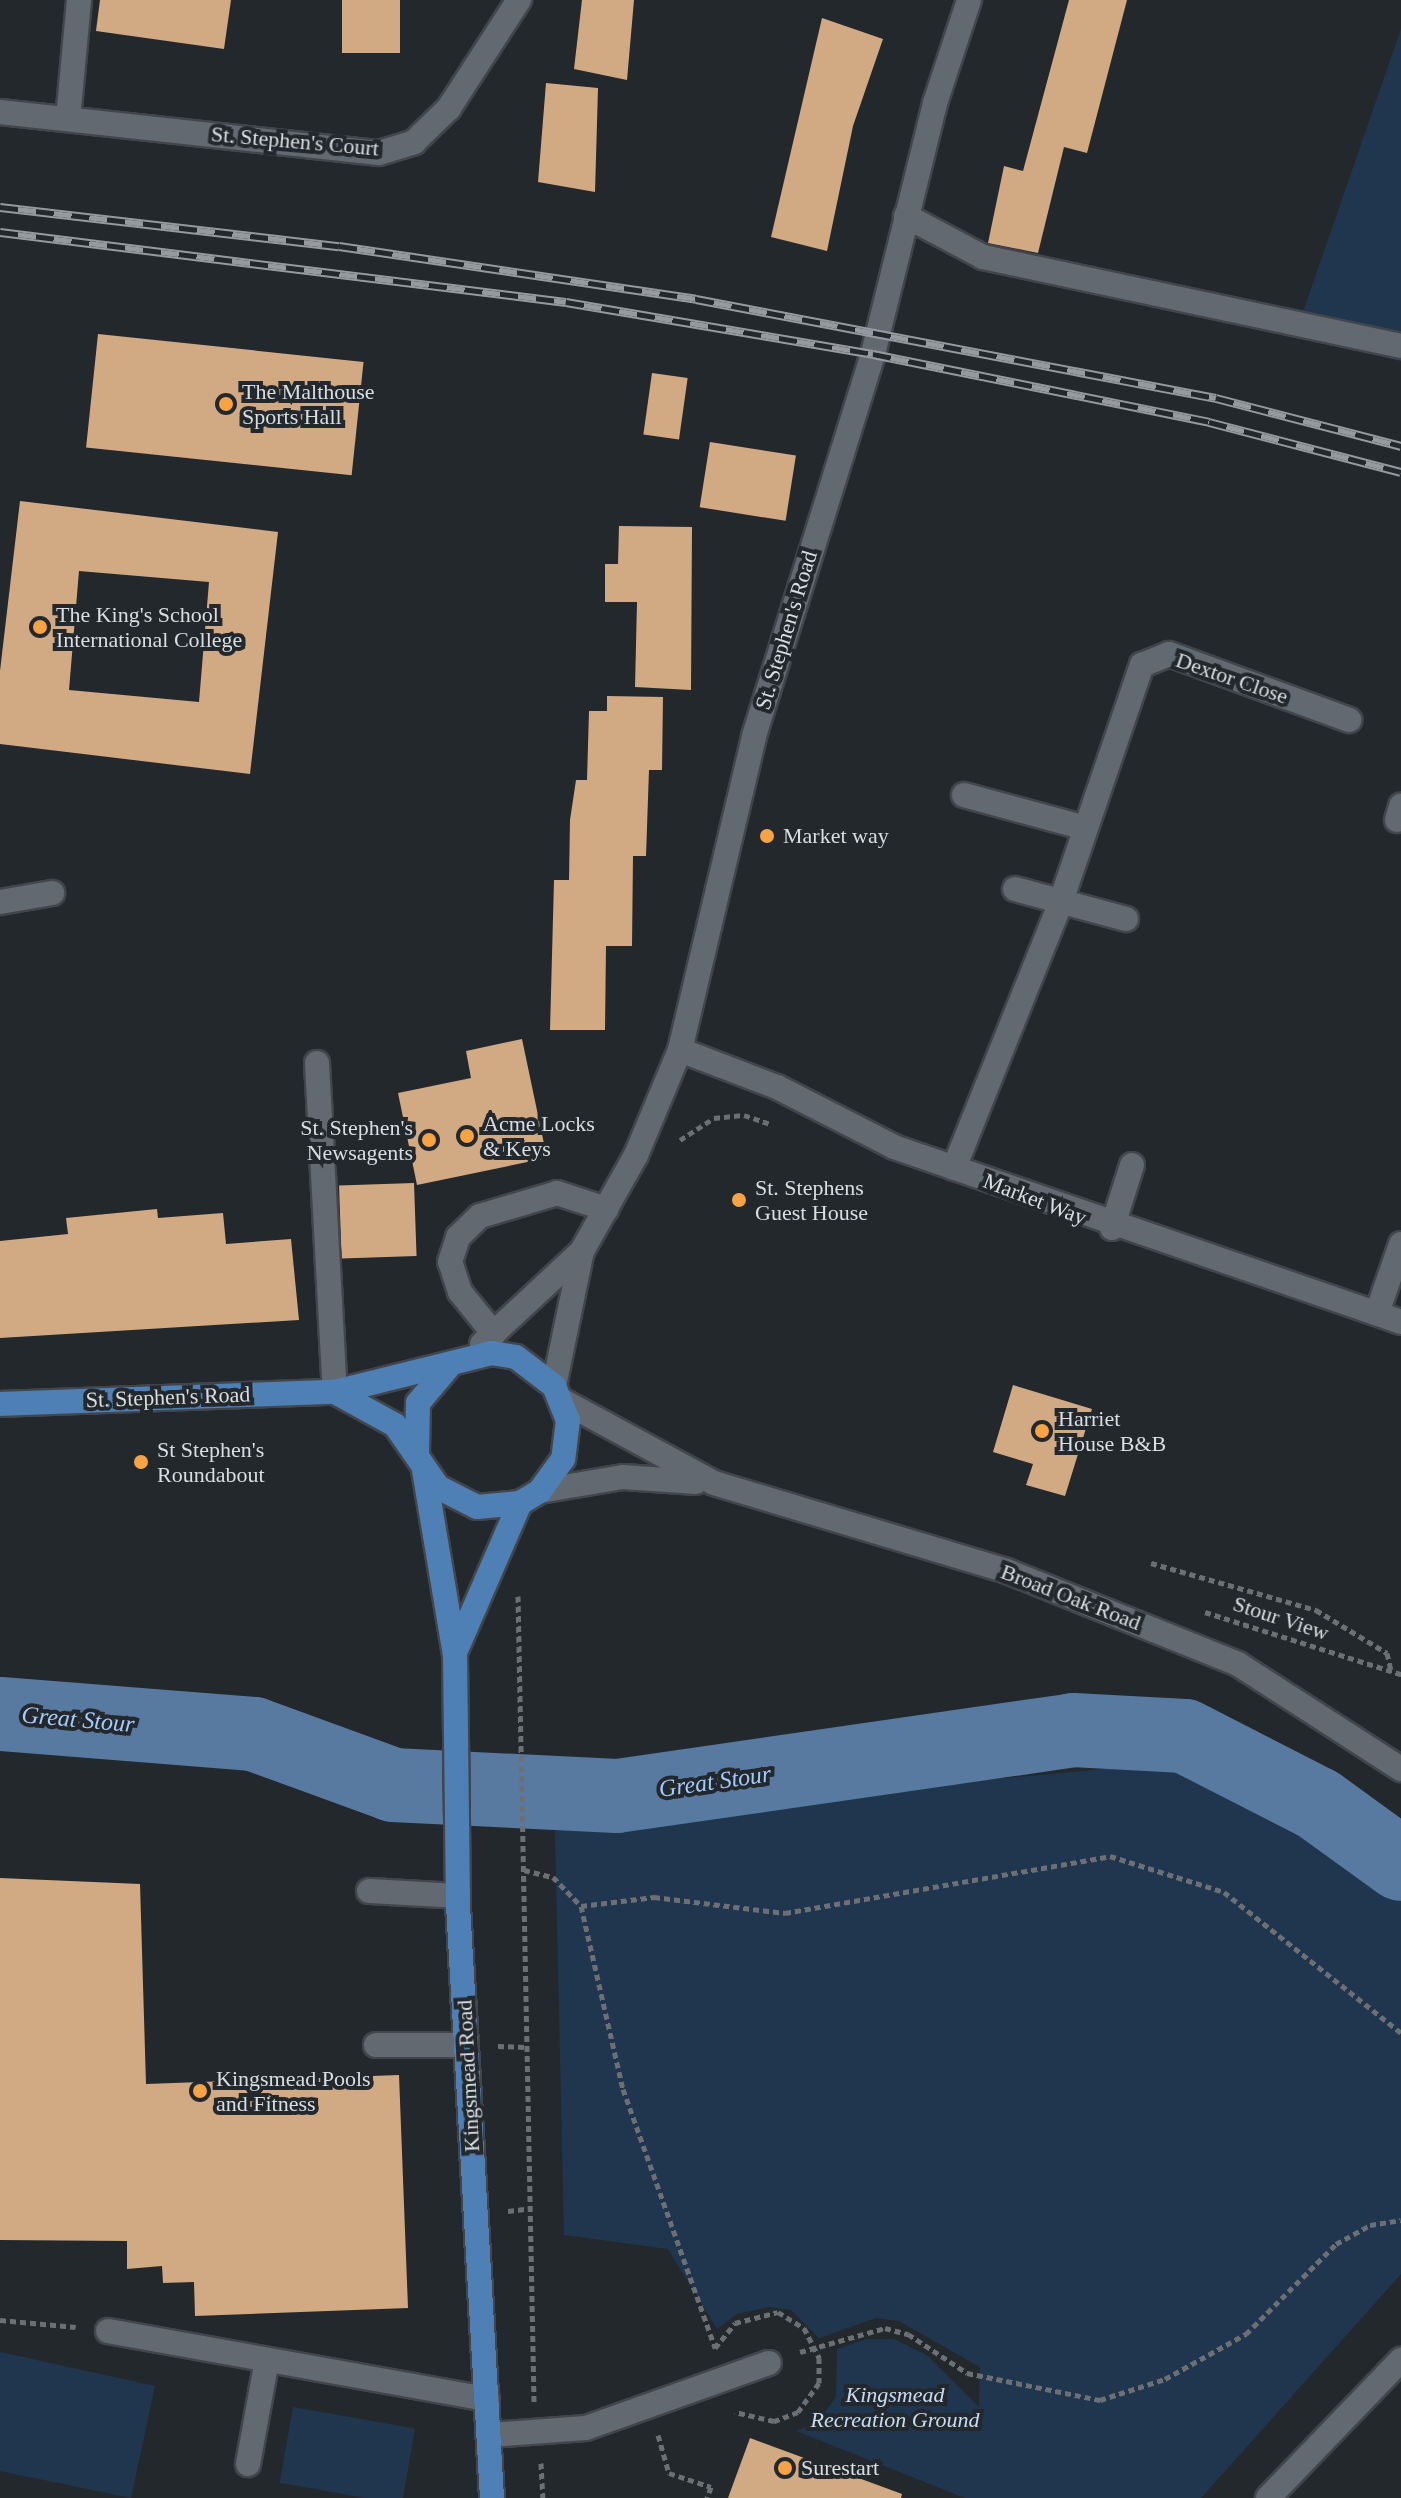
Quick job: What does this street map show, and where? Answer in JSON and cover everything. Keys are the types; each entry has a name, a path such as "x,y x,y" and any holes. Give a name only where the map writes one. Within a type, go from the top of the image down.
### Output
{"main road":[{"name":"St. Stephen's Road","path":"0,1404 335,1392 459,1360 516,1357 558,1394 566,1450 530,1497"},
{"name":"St. Stephen's Road","path":"420,1462 418,1403 459,1360"},
{"path":"335,1392 395,1425 420,1462 456,1500 488,1508 530,1497"},
{"name":"Kingsmead Road","path":"420,1462 455,1655 453,1730 458,1896 492,2498"},
{"name":"Kingsmead Road","path":"455,1655 482,1576 530,1497"}],"street":[{"path":"68,119 79,0"},
{"name":"St. Stephen's Court","path":"0,112 379,153 414,142 449,108 519,0"},
{"name":"St. Stephen's Road","path":"459,1360 494,1334 582,1251 606,1209 680,1050 754,736 873,354 906,216 969,0"},
{"path":"906,216 983,257 1401,346"},
{"name":"Dextor Close","path":"954,1168 1060,904 1082,827 1142,665 1169,654 1349,720"},
{"path":"964,795 1082,827"},
{"path":"1015,889 1060,904 1126,919"},
{"path":"0,902 52,893"},
{"name":"Market Way","path":"680,1050 954,1168 1112,1228 1401,1322"},
{"path":"317,1063 335,1392"},
{"path":"1112,1228 1132,1165"},
{"path":"494,1334 460,1292 450,1262 458,1237 480,1216 557,1193 606,1209"},
{"path":"1377,1313 1401,1244"},
{"name":"St. Stephen's Road","path":"558,1394 582,1251"},
{"name":"Broad Oak Road","path":"558,1394 714,1483"},
{"name":"Broad Oak Road","path":"530,1497 623,1477 714,1483 1007,1571 1238,1664 1401,1769"},
{"path":"369,1891 458,1896"},
{"path":"376,2045 466,2045"},
{"path":"108,2331 266,2365 487,2399"},
{"path":"1268,2498 1401,2360"},
{"path":"490,2435 586,2428 769,2363"},
{"path":"248,2464 266,2365"}],"path":[{"path":"673,1149 714,1118 744,1115 783,1130"},
{"path":"1151,1563 1316,1610 1387,1653 1391,1671"},
{"path":"518,1578 536,2432 543,2498"},
{"name":"Stour View","path":"1155,1630 1183,1609 1221,1614 1401,1674"},
{"path":"581,1906 654,1897 785,1913 1110,1856 1224,1892 1401,2033"},
{"path":"524,1870 553,1877 581,1906 623,2089 740,2412"},
{"path":"769,2363 860,2330 885,2328 908,2334 967,2373 1100,2400 1165,2379 1246,2334 1336,2244 1370,2225 1401,2220"},
{"path":"0,2320 108,2331"},
{"path":"658,2430 669,2473 711,2487 707,2498"}],"green space":[{"path":"1401,29 1401,361 1295,335"},
{"name":"Kingsmead Recreation Ground","path":"1146,1765 1231,1778 1363,1859 1401,1894 1401,2274 1201,2498 965,2498 796,2431 817,2423 836,2397 837,2349 866,2339 894,2339 928,2356 979,2407 980,2367 899,2321 876,2318 819,2338 791,2310 769,2307 737,2314 717,2329 668,2249 564,2235 555,1831 699,1807"},
{"path":"0,2352 155,2386 131,2498 0,2471"},
{"path":"293,2407 415,2429 403,2498 366,2498 280,2483"}],"building":[{"path":"100,0 231,0 224,49 96,31"},
{"path":"342,0 400,0 400,53 342,53"},
{"path":"582,0 634,0 627,80 574,69"},
{"path":"1069,0 1127,0 1087,153 1064,147 1038,253 988,243 1004,166 1023,171"},
{"path":"822,18 883,39 853,126 827,251 771,237"},
{"path":"546,83 598,88 595,192 538,182"},
{"name":"The Malthouse Sports Hall","path":"98,334 364,362 352,475 86,447"},
{"path":"652,373 688,378 679,439 643,434"},
{"path":"710,442 796,456 786,521 700,507"},
{"name":"The King's School International College","path":"20,501 278,532 250,774 0,744 0,671","holes":["79,571 209,582 199,702 69,690"]},
{"path":"619,526 692,527 691,690 635,687 637,602 605,602 605,564 618,564"},
{"path":"607,696 663,697 662,770 649,770 646,856 633,856 632,946 606,946 605,1030 550,1030 554,880 569,880 570,820 576,780 587,780 589,711 607,711"},
{"path":"522,1039 547,1158 417,1185 398,1093 471,1078 466,1051"},
{"path":"414,1183 417,1256 342,1259 339,1186"},
{"path":"157,1209 158,1218 223,1213 226,1244 291,1239 299,1320 0,1338 0,1241 68,1234 66,1218"},
{"name":"Harriet House B&B","path":"1013,1385 1092,1409 1065,1496 1026,1485 1033,1464 993,1452"},
{"name":"Kingsmead Pools and Fitness","path":"0,1878 140,1884 146,2084 399,2075 408,2308 195,2316 194,2282 163,2283 162,2266 127,2269 127,2241 0,2240"},
{"name":"Surestart","path":"750,2438 902,2494 901,2498 728,2498"}],"waterway":[{"name":"Great Stour","path":"0,1714 254,1734 393,1785 617,1796 1073,1730 1185,1736 1318,1804 1401,1864"}],"railway":[{"path":"0,207 339,246 696,299 1216,398 1401,446"},
{"path":"0,232 566,302 873,354 1209,422 1401,472"}],"place":[{"name":"The Malthouse Sports Hall","path":"226,404"},
{"name":"The King's School International College","path":"40,627"},
{"name":"Market way","path":"767,836"},
{"name":"Acme Locks & Keys","path":"467,1136"},
{"name":"St. Stephen's Newsagents","path":"429,1140"},
{"name":"St. Stephens Guest House","path":"739,1200"},
{"name":"Harriet House B&B","path":"1042,1431"},
{"name":"St Stephen's Roundabout","path":"141,1462"},
{"name":"Kingsmead Pools and Fitness","path":"200,2091"},
{"name":"Surestart","path":"785,2468"}]}
